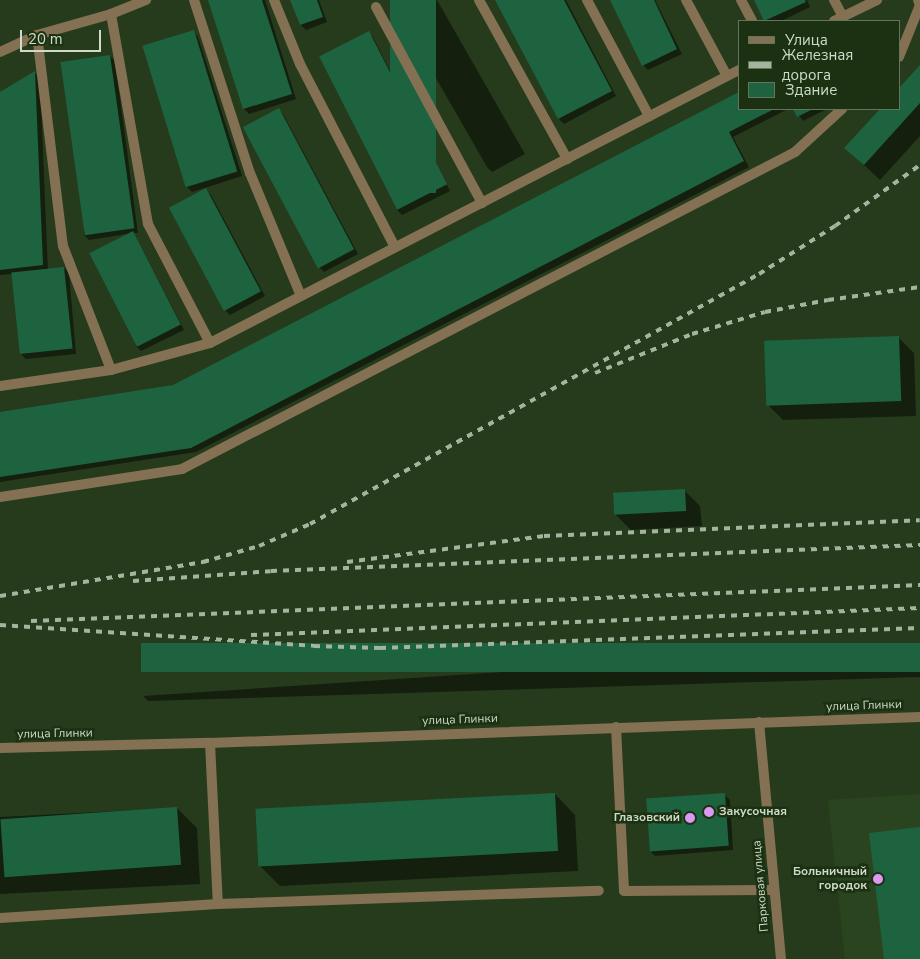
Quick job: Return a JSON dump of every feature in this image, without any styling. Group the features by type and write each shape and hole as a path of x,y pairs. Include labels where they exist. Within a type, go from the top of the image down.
{"street":[{"path":"0,52 37,35 111,14 146,0"},
{"path":"194,0 250,173 301,296"},
{"path":"274,0 300,64 395,247"},
{"path":"479,0 567,159"},
{"path":"587,0 649,116"},
{"path":"686,0 727,76"},
{"path":"741,0 751,20"},
{"path":"834,0 838,19 877,0"},
{"path":"900,55 920,5 918,0"},
{"path":"376,7 482,203"},
{"path":"111,14 148,224 210,343"},
{"path":"37,35 64,246 112,370"},
{"path":"0,386 112,370 210,343 738,70"},
{"path":"0,497 182,469 794,152 841,110"},
{"name":"улица Глинки","path":"0,748 210,743 920,717"},
{"name":"Парковая улица","path":"759,722 781,959"},
{"path":"616,727 624,890 774,890"},
{"path":"210,743 218,904"},
{"path":"0,918 218,904 599,891"}],"shaded area":[{"name":"Больничный городок","path":"920,794 920,959 845,959 828,800"}],"building":[{"path":"208,0 262,0 292,94 243,109"},
{"path":"290,0 317,0 323,17 300,25"},
{"path":"390,0 436,0 436,193 390,193"},
{"path":"495,0 564,0 612,91 558,119"},
{"path":"610,0 654,0 677,49 642,66"},
{"path":"754,0 805,0 806,2 766,20 764,20"},
{"path":"194,30 237,172 186,187 142,46"},
{"path":"369,31 447,184 397,210 319,56"},
{"path":"110,55 134,228 85,235 60,62"},
{"path":"920,65 920,103 864,165 844,148 879,110 900,110 900,87"},
{"path":"35,71 43,265 0,270 0,92"},
{"path":"738,93 738,110 772,110 729,132 744,161 191,448 0,477 0,412 173,385"},
{"path":"279,108 354,249 318,269 243,127"},
{"path":"794,110 811,110 797,117"},
{"path":"206,188 261,291 224,311 169,208"},
{"path":"133,231 181,325 137,347 89,253"},
{"path":"64,267 73,349 20,354 11,273"},
{"path":"899,336 901,401 766,406 764,341"},
{"path":"685,489 686,511 614,515 613,493"},
{"path":"141,643 920,643 920,672 141,672"},
{"path":"555,793 558,851 258,867 255,809"},
{"path":"725,793 729,846 650,851 646,799"},
{"path":"177,807 181,865 4,877 0,819"},
{"path":"920,827 920,959 884,959 869,833"}],"railway":[{"path":"0,596 203,562 259,546 310,524 759,274 835,226 920,165"},
{"path":"595,373 692,334 765,312 828,300 920,287"},
{"path":"347,562 544,536 920,520"},
{"path":"133,581 271,571 920,545"},
{"path":"31,621 920,585"},
{"path":"251,635 920,608"},
{"path":"0,625 314,646 380,648 920,628"}],"place":[{"name":"Закусочная","path":"709,812"},
{"name":"Глазовский","path":"690,818"},
{"name":"Больничный городок","path":"878,879"}]}
